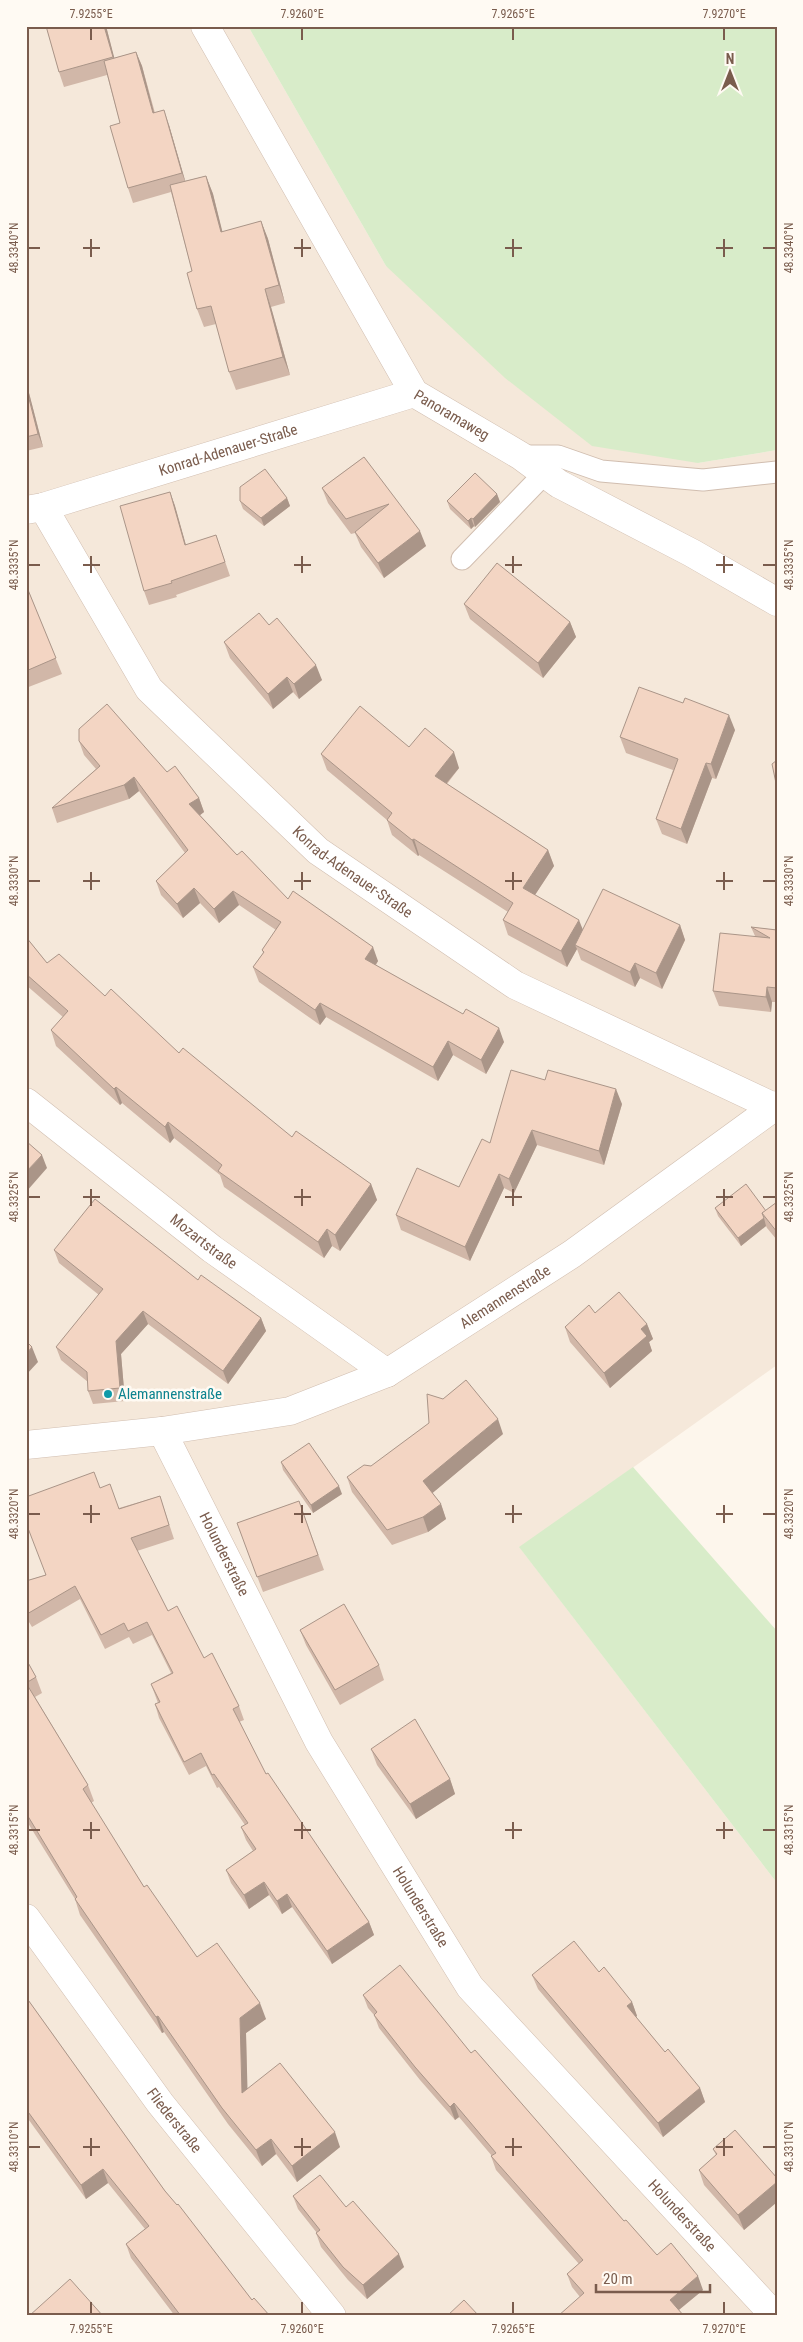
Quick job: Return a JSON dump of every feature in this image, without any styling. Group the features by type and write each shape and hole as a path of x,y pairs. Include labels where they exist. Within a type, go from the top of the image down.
{"street":[{"name":"Panoramaweg","path":"205,26 414,393 521,456 559,484 692,552 777,602"},
{"name":"Konrad-Adenauer-Straße","path":"414,393 35,509 149,689 318,851 515,985 776,1106"},
{"name":"Mozartstraße","path":"26,1102 212,1249 387,1373"},
{"name":"Alemannenstraße","path":"26,1445 162,1431 290,1411 387,1373 572,1254 776,1106"},
{"name":"Holunderstraße","path":"162,1431 318,1742 470,1987 775,2316"},
{"name":"Fliederstraße","path":"26,1918 160,2103 332,2316"}],"lane":[{"path":"521,456 558,456 601,471 703,480 777,472"},
{"path":"462,559 545,473"}],"shaded area":[{"path":"26,26 248,26 386,266 698,463 777,450 777,1365 520,1548 777,1883 777,2316 26,2316"}],"green space":[{"path":"248,26 777,26 777,450 698,463 592,446 505,378 386,266"},
{"path":"633,1467 777,1631 777,1883 519,1547"}],"building":[{"path":"46,26 104,26 113,57 59,72"},
{"path":"136,52 153,113 164,110 182,173 128,188 110,126 120,123 104,61"},
{"path":"206,176 221,232 261,221 279,285 265,289 283,357 229,372 211,306 197,309 187,273 192,271 170,185"},
{"path":"26,387 38,434 26,437"},
{"path":"364,457 420,531 378,563 355,532 389,504 346,519 322,488"},
{"path":"265,469 287,498 261,518 240,501 240,487"},
{"path":"475,473 497,494 473,519 471,518 468,521 447,501"},
{"path":"170,492 185,545 216,535 225,562 171,581 172,583 144,591 120,506"},
{"path":"497,563 570,622 538,663 464,604"},
{"path":"26,585 56,658 26,671"},
{"path":"259,613 269,625 277,618 316,665 294,684 287,677 268,694 224,642"},
{"path":"639,687 683,703 685,698 729,715 711,764 706,763 681,829 656,819 678,759 620,737"},
{"path":"107,704 167,772 175,766 199,798 189,804 237,855 242,851 288,899 293,891 373,947 365,959 463,1014 466,1009 499,1028 481,1060 448,1041 433,1067 320,1003 315,1010 253,967 281,922 233,891 214,909 194,888 177,904 156,881 188,850 134,777 124,785 52,808 100,766 79,741 79,729"},
{"path":"360,706 409,747 425,728 454,752 435,776 548,850 523,888 579,920 561,951 503,920 513,903 414,839 412,840 387,820 392,813 321,754"},
{"path":"777,760 777,788 772,764"},
{"path":"603,889 680,925 656,973 635,963 630,972 575,945"},
{"path":"751,927 777,930 777,988 767,987 766,997 713,991 720,933 770,938"},
{"path":"26,937 47,963 59,954 105,996 111,989 179,1053 183,1048 292,1137 296,1131 371,1184 335,1235 327,1229 318,1242 218,1171 222,1165 168,1122 165,1127 116,1087 114,1089 51,1030 68,1011 26,974"},
{"path":"511,1070 545,1080 548,1070 616,1089 599,1151 532,1130 509,1179 499,1174 465,1247 396,1215 417,1168 459,1187 482,1139 490,1143"},
{"path":"26,1141 42,1155 26,1172"},
{"path":"746,1184 766,1211 762,1213 764,1218 738,1238 715,1208"},
{"path":"95,1199 198,1280 201,1275 261,1318 223,1371 143,1311 116,1341 120,1388 88,1391 87,1372 56,1347 103,1289 54,1250"},
{"path":"777,1202 777,1232 762,1213"},
{"path":"619,1292 647,1324 641,1329 647,1336 604,1373 565,1327 589,1305 595,1313"},
{"path":"26,1341 32,1347 26,1354"},
{"path":"466,1380 498,1419 423,1481 441,1504 423,1517 387,1530 347,1477 364,1465 371,1466 429,1423 427,1394 443,1399"},
{"path":"309,1443 339,1486 311,1505 281,1462"},
{"path":"94,1472 100,1488 110,1484 119,1509 160,1496 169,1525 131,1538 168,1611 177,1606 204,1658 212,1653 239,1706 233,1709 266,1774 268,1773 369,1922 327,1951 287,1894 277,1901 264,1882 244,1895 226,1870 256,1849 241,1827 248,1823 214,1774 212,1775 201,1753 184,1762 155,1704 160,1702 151,1684 173,1673 147,1622 128,1631 124,1623 101,1635 75,1586 27,1614 26,1612 26,1581 46,1575 26,1523 26,1497"},
{"path":"299,1501 318,1555 257,1577 237,1523"},
{"path":"344,1604 379,1665 335,1690 300,1630"},
{"path":"26,1659 36,1677 26,1683"},
{"path":"26,1683 88,1785 83,1789 144,1887 147,1885 197,1957 217,1943 260,2003 240,2018 242,2093 280,2063 335,2132 292,2166 271,2139 256,2150 222,2108 158,2016 156,2017 75,1899 77,1897 26,1813"},
{"path":"415,1719 450,1779 410,1804 371,1749"},
{"path":"574,1941 599,1972 604,1967 632,2002 627,2006 665,2052 668,2049 700,2088 658,2123 532,1975"},
{"path":"400,1965 471,2053 475,2050 624,2221 626,2220 657,2255 671,2243 698,2276 670,2300 684,2316 558,2316 584,2293 567,2274 583,2260 491,2156 496,2153 454,2103 450,2107 415,2067 374,2015 377,2012 363,1995"},
{"path":"26,1997 165,2191 178,2204 252,2300 254,2298 270,2316 181,2316 126,2244 149,2226 103,2169 81,2185 26,2109"},
{"path":"735,2130 777,2178 777,2182 738,2215 699,2170 717,2154 713,2149"},
{"path":"320,2175 346,2207 353,2201 399,2254 363,2285 343,2267 316,2233 320,2230 293,2196"},
{"path":"70,2279 103,2316 29,2316"},
{"path":"464,2300 479,2316 447,2316"}],"place":[{"name":"Alemannenstraße","path":"108,1394"}]}
